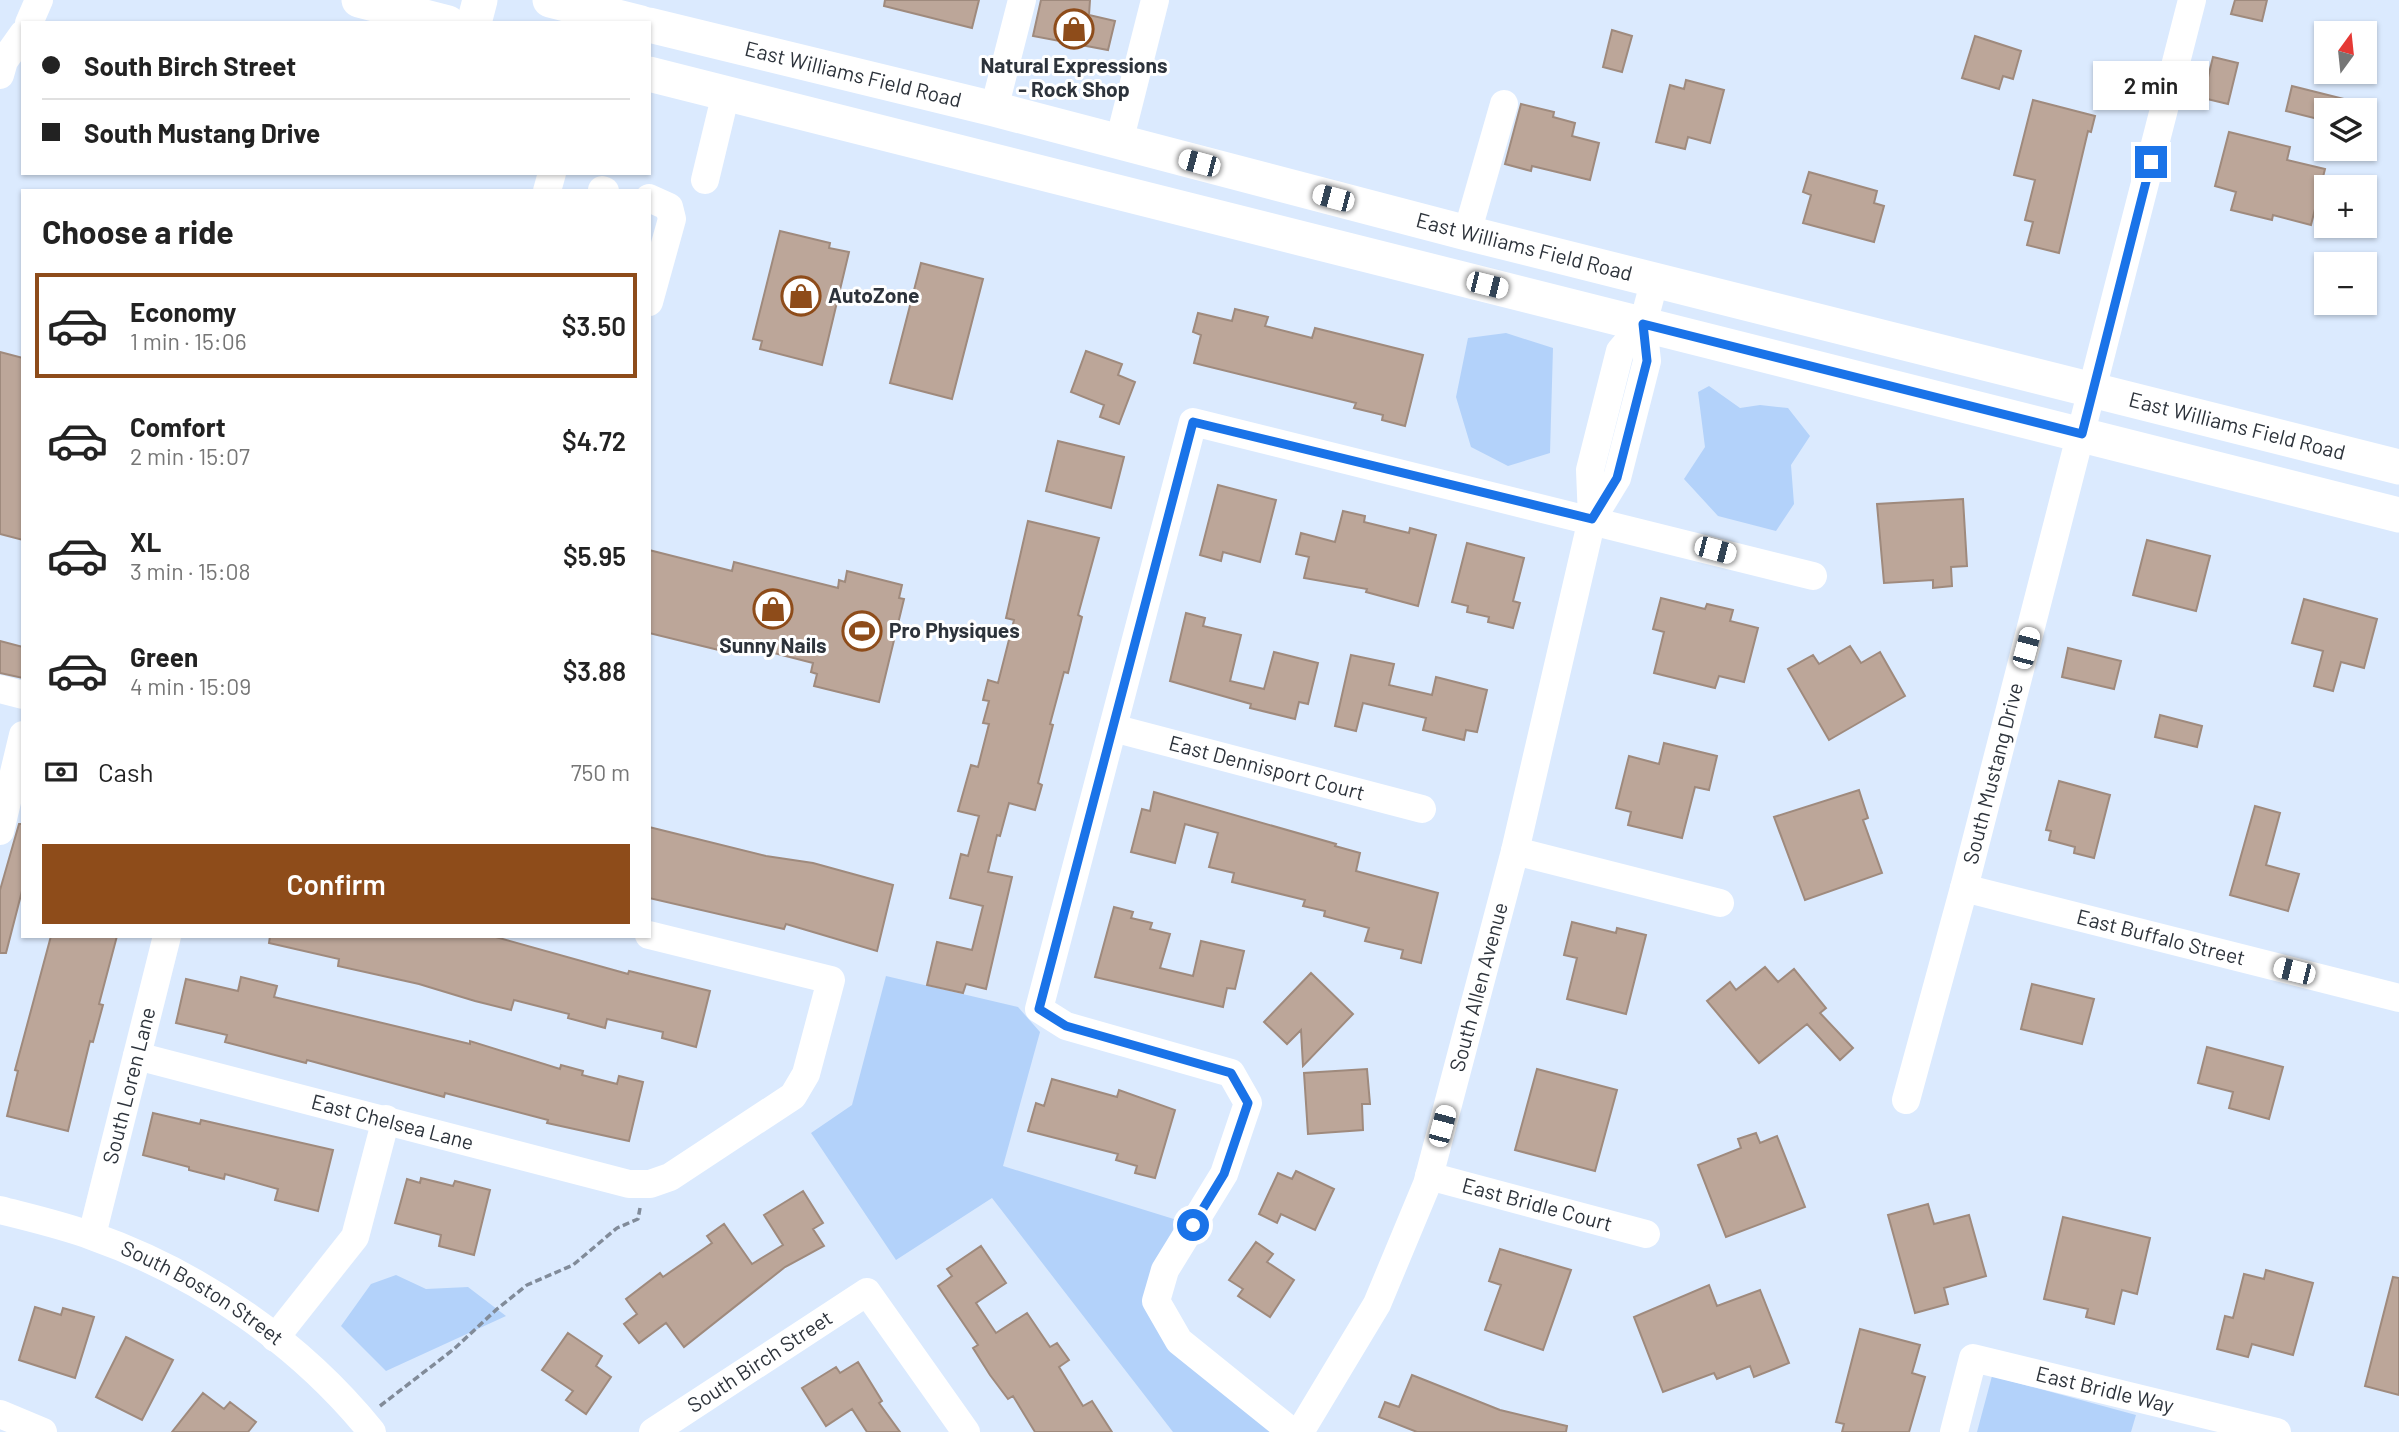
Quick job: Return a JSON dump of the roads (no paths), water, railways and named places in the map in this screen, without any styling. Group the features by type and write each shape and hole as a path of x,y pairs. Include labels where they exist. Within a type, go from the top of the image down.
{"main road":[{"path":"359,0 440,21"},
{"path":"475,21 480,0"},
{"path":"550,0 633,21"},
{"name":"East Williams Field Road","path":"651,25 994,109 1467,233 2399,467"},
{"path":"651,74 2399,515"},
{"path":"1045,174 1055,125"}],"street":[{"path":"30,21 38,0"},
{"path":"994,109 1022,0"},
{"path":"1119,142 1155,0"},
{"name":"South Mustang Drive","path":"1906,1100 1964,888 2192,0"},
{"path":"0,75 4,61 21,37"},
{"path":"705,180 726,93"},
{"path":"1467,233 1504,104"},
{"path":"651,199 669,207 672,219 651,295"},
{"name":"South Allen Avenue","path":"1300,1432 1377,1304 1429,1176 1515,850 1592,519 1590,470 1620,351 1643,324 1655,279"},
{"path":"1292,1432 1179,1341 1156,1301 1165,1270 1224,1174 1248,1103 1231,1073 1066,1026 1039,1009 1193,422 1813,576"},
{"path":"0,690 21,695"},
{"name":"East Dennisport Court","path":"1113,728 1422,808"},
{"path":"0,831 21,743"},
{"path":"1515,850 1720,903"},
{"name":"East Buffalo Street","path":"1964,888 2399,998"},
{"name":"East Chelsea Lane","path":"137,1056 629,1184 647,1184 670,1177 793,1096 806,1074 831,980 651,935"},
{"name":"South Loren Lane","path":"92,1235 166,938"},
{"path":"275,1338 355,1237 386,1119"},
{"name":"East Bridle Court","path":"1429,1176 1646,1234"},
{"name":"South Boston Street","path":"0,1210 92,1235 152,1261 200,1286 275,1338 341,1395 366,1425"},
{"name":"South Birch Street","path":"653,1432 867,1292 966,1432"},
{"name":"East Bridle Way","path":"1954,1432 1973,1358 2277,1432"},
{"path":"0,1414 43,1432"}],"place":[{"name":"Natural Expressions - Rock Shop","path":"1074,29"},
{"name":"AutoZone","path":"801,296"},
{"name":"Sunny Nails","path":"773,609"},
{"name":"Pro Physiques","path":"862,631"}]}
